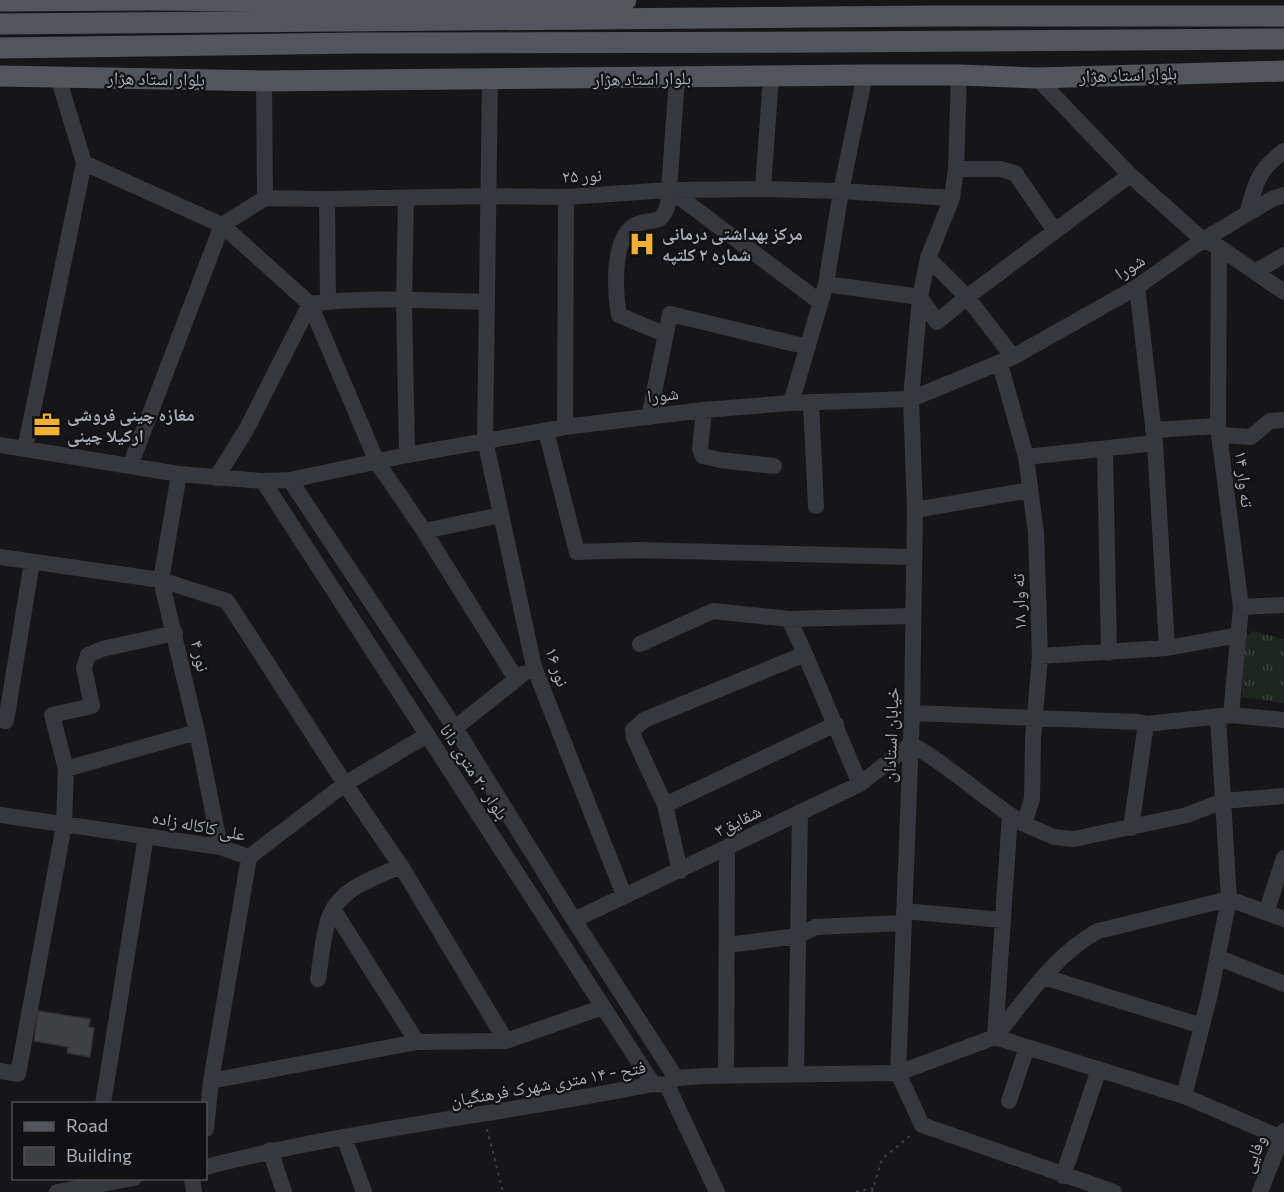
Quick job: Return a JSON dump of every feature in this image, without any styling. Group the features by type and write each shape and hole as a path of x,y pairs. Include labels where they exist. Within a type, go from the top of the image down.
{"main road":[{"path":"7,1 626,0"},
{"path":"244,22 324,2"},
{"path":"0,24 932,16 1284,16"},
{"path":"1236,39 1284,58"},
{"name":"بلوار استاد هژار","path":"0,48 357,43 1284,39"},
{"name":"بلوار استاد هژار","path":"0,76 264,81 490,81 865,75 1037,78 1284,71"}],"street":[{"path":"790,403 826,284 841,191 865,75"},
{"name":"خیابان استادان","path":"898,1073 912,713 915,510 911,399 920,297 928,258 952,198 956,170 959,75"},
{"path":"763,189 771,76"},
{"path":"26,449 84,163 58,77"},
{"path":"664,334 619,315 615,292 617,263 622,240 636,224 656,221 665,215 670,190 677,78"},
{"path":"1037,78 1130,175 1203,240 1219,247 1284,292"},
{"path":"130,466 222,225 265,198 264,81"},
{"name":"نور ۱۶","path":"490,81 485,440 534,667 624,895"},
{"path":"1247,213 1258,177 1267,165 1284,151"},
{"path":"84,163 222,225 310,304 377,462 424,531 516,679"},
{"path":"956,170 1000,169 1015,172 1055,231"},
{"path":"826,284 920,297 937,322 1130,175"},
{"name":"نور ۲۵","path":"265,198 566,196 670,190 763,189 952,198"},
{"path":"670,190 820,302"},
{"name":"شورا","path":"0,445 178,474 263,481 290,480 407,455 565,426 790,403 911,399 1006,361 1137,286 1203,240 1247,213 1284,195"},
{"path":"565,426 566,196"},
{"path":"406,198 404,301 407,455"},
{"path":"327,199 328,302"},
{"name":"ته وار ۱۴","path":"1184,1096 1210,994 1229,899 1223,801 1225,716 1239,635 1240,607 1219,430 1219,247"},
{"path":"1255,272 1284,255"},
{"path":"928,258 967,297 1006,361"},
{"path":"1137,286 1154,436 1167,648"},
{"path":"310,304 404,301 487,302"},
{"path":"216,478 246,430 310,304"},
{"path":"649,417 664,334 670,314 808,347"},
{"name":"ته وار ۱۸","path":"1006,361 1026,457 1036,533 1040,656 1032,799 1024,824"},
{"path":"811,402 816,506"},
{"path":"704,410 700,443 703,456 774,466"},
{"path":"1026,457 1105,450 1154,436 1219,430 1251,437 1270,421 1284,420"},
{"path":"546,431 577,552 638,550 914,557"},
{"path":"1105,450 1109,652"},
{"name":"نور ۴","path":"178,474 161,580 198,732 220,847"},
{"name":"بلوار ۲۰ متری دانا","path":"290,480 455,728 574,920 665,1083"},
{"name":"بلوار ۲۰ متری دانا","path":"263,481 603,1007 665,1083"},
{"path":"915,510 1030,490"},
{"path":"424,531 501,515"},
{"path":"0,557 161,580 227,601 400,866 506,1041"},
{"path":"0,720 6,721 32,562"},
{"path":"1240,607 1284,605"},
{"path":"640,644 713,611 789,619 913,616"},
{"path":"789,619 861,784"},
{"path":"0,1071 18,1074 64,825 66,770 52,715 92,706 84,668 88,655 175,633"},
{"path":"1040,656 1167,648 1239,635"},
{"path":"680,871 665,805 634,738 633,730 644,720 805,654"},
{"path":"455,728 534,667"},
{"path":"912,713 1146,724 1225,716 1284,720"},
{"path":"665,805 836,724"},
{"path":"1131,828 1146,724"},
{"path":"66,770 198,732"},
{"name":"علی کاکاله زاده","path":"0,815 220,847 249,857 345,784 427,735"},
{"path":"911,744 937,759 1024,824 1043,834 1064,839 1131,828 1187,815 1223,801 1284,796"},
{"name":"شقایق۳","path":"574,920 861,784 911,744"},
{"path":"796,1074 800,812"},
{"path":"995,1037 1010,815"},
{"path":"103,1102 146,836"},
{"path":"726,1076 727,848"},
{"path":"207,1119 211,1081 249,857"},
{"path":"1266,913 1284,858"},
{"path":"318,979 329,916 333,909 352,889 400,866"},
{"path":"995,1037 1054,964 1071,948 1098,931 1229,899 1284,919"},
{"path":"333,909 417,1042"},
{"path":"728,945 798,936 815,927 904,917 1003,920"},
{"path":"1217,957 1284,984"},
{"path":"1044,977 1202,1026"},
{"path":"211,1081 417,1042 506,1041 603,1007"},
{"path":"995,1037 1184,1096 1283,1136"},
{"name":"فتح - ۱۴ متری شهرک فرهنگیان","path":"207,1167 270,1150 565,1102 665,1083 726,1076 898,1073 995,1037"},
{"path":"1009,1101 1027,1047"},
{"path":"1063,1176 1099,1069"},
{"path":"898,1073 922,1125 1114,1192"},
{"path":"665,1083 717,1192"},
{"name":"وفایی","path":"1260,1192 1283,1136"},
{"path":"344,1137 364,1192"},
{"path":"270,1150 284,1192"},
{"path":"57,1192 127,1180"}],"path":[{"path":"484,1115 503,1192"},
{"path":"872,1192 882,1159 922,1125"},
{"path":"856,1192 873,1188"}],"green space":[{"path":"1253,631 1284,639 1284,703 1242,697 1245,637"}],"building":[{"path":"38,1011 90,1019 89,1027 94,1028 90,1057 67,1053 68,1047 34,1041"}],"place":[{"name":"مرکز بهداشتی درمانی شماره ۲ کلتپه","path":"642,244"},
{"name":"مغازه چینی فروشی ارکیلا چینی","path":"47,425"}]}
